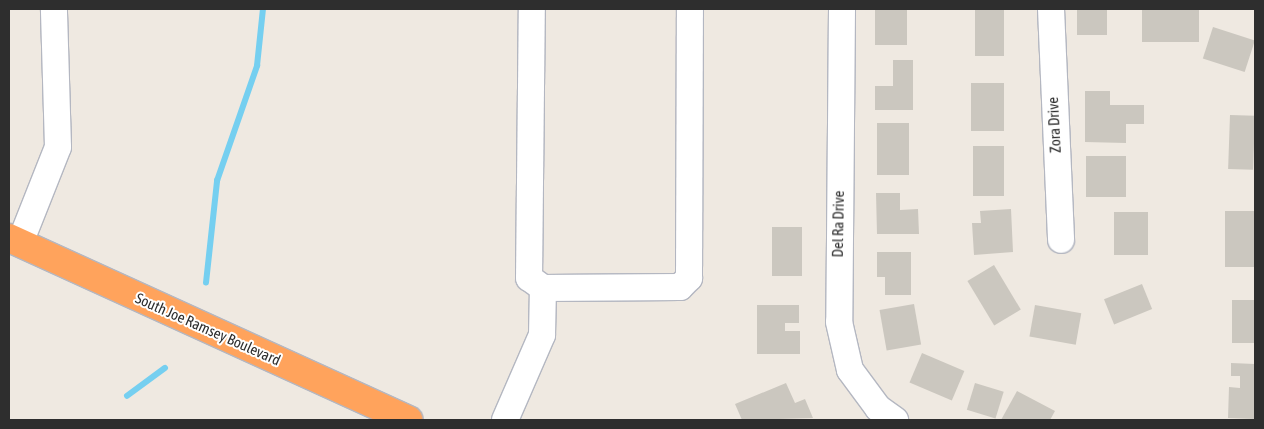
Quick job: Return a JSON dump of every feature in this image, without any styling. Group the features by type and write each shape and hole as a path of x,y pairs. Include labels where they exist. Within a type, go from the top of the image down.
{"highway":[{"name":"South Joe Ramsey Boulevard","path":"14,241 408,420"}],"street":[{"path":"14,241 58,147 54,9"},
{"path":"532,9 529,278 543,288 680,287 689,278 690,9"},
{"name":"Del Ra Drive","path":"842,9 839,322 850,370 878,408 896,420"},
{"name":"Zora Drive","path":"1051,9 1061,240"},
{"path":"505,420 540,346 543,288"}],"building":[{"path":"875,9 907,9 907,45 875,45"},
{"path":"975,9 1004,9 1004,56 975,56"},
{"path":"1077,9 1107,9 1107,35 1077,35"},
{"path":"1142,9 1199,9 1199,42 1142,42"},
{"path":"1213,27 1255,41 1245,72 1203,58"},
{"path":"893,60 913,60 913,110 875,110 875,86 893,86"},
{"path":"971,83 1004,83 1004,131 971,131"},
{"path":"1085,91 1110,91 1110,105 1144,105 1144,124 1126,124 1126,143 1085,142"},
{"path":"1230,115 1255,116 1253,170 1228,169"},
{"path":"877,123 909,123 909,175 877,175"},
{"path":"973,146 1004,146 1004,196 973,196"},
{"path":"1086,156 1126,156 1126,197 1086,197"},
{"path":"876,193 900,193 900,210 918,209 919,234 877,234"},
{"path":"1011,209 1013,252 974,255 972,223 981,223 980,211"},
{"path":"1225,211 1255,211 1255,267 1225,267"},
{"path":"1114,212 1148,212 1148,255 1114,255"},
{"path":"772,227 802,227 802,276 772,276"},
{"path":"877,252 911,252 911,295 885,295 885,277 877,277"},
{"path":"994,265 1021,310 994,326 967,281"},
{"path":"1142,284 1152,309 1114,324 1104,299"},
{"path":"1232,300 1255,300 1255,343 1232,343"},
{"path":"914,304 921,344 887,350 880,310"},
{"path":"757,305 799,305 799,323 785,323 785,331 800,331 800,354 757,354"},
{"path":"1035,305 1081,313 1076,345 1029,337"},
{"path":"922,353 964,371 952,400 909,382"},
{"path":"1231,363 1255,364 1255,419 1228,418 1229,387 1240,388 1240,376 1231,376"},
{"path":"786,383 795,403 805,399 813,418 742,420 735,404"},
{"path":"975,383 1004,392 996,419 967,410"},
{"path":"1017,391 1055,411 1050,420 1001,420"}],"waterway":[{"path":"206,283 217,181 257,66 263,9"},
{"path":"127,396 165,368"}]}
